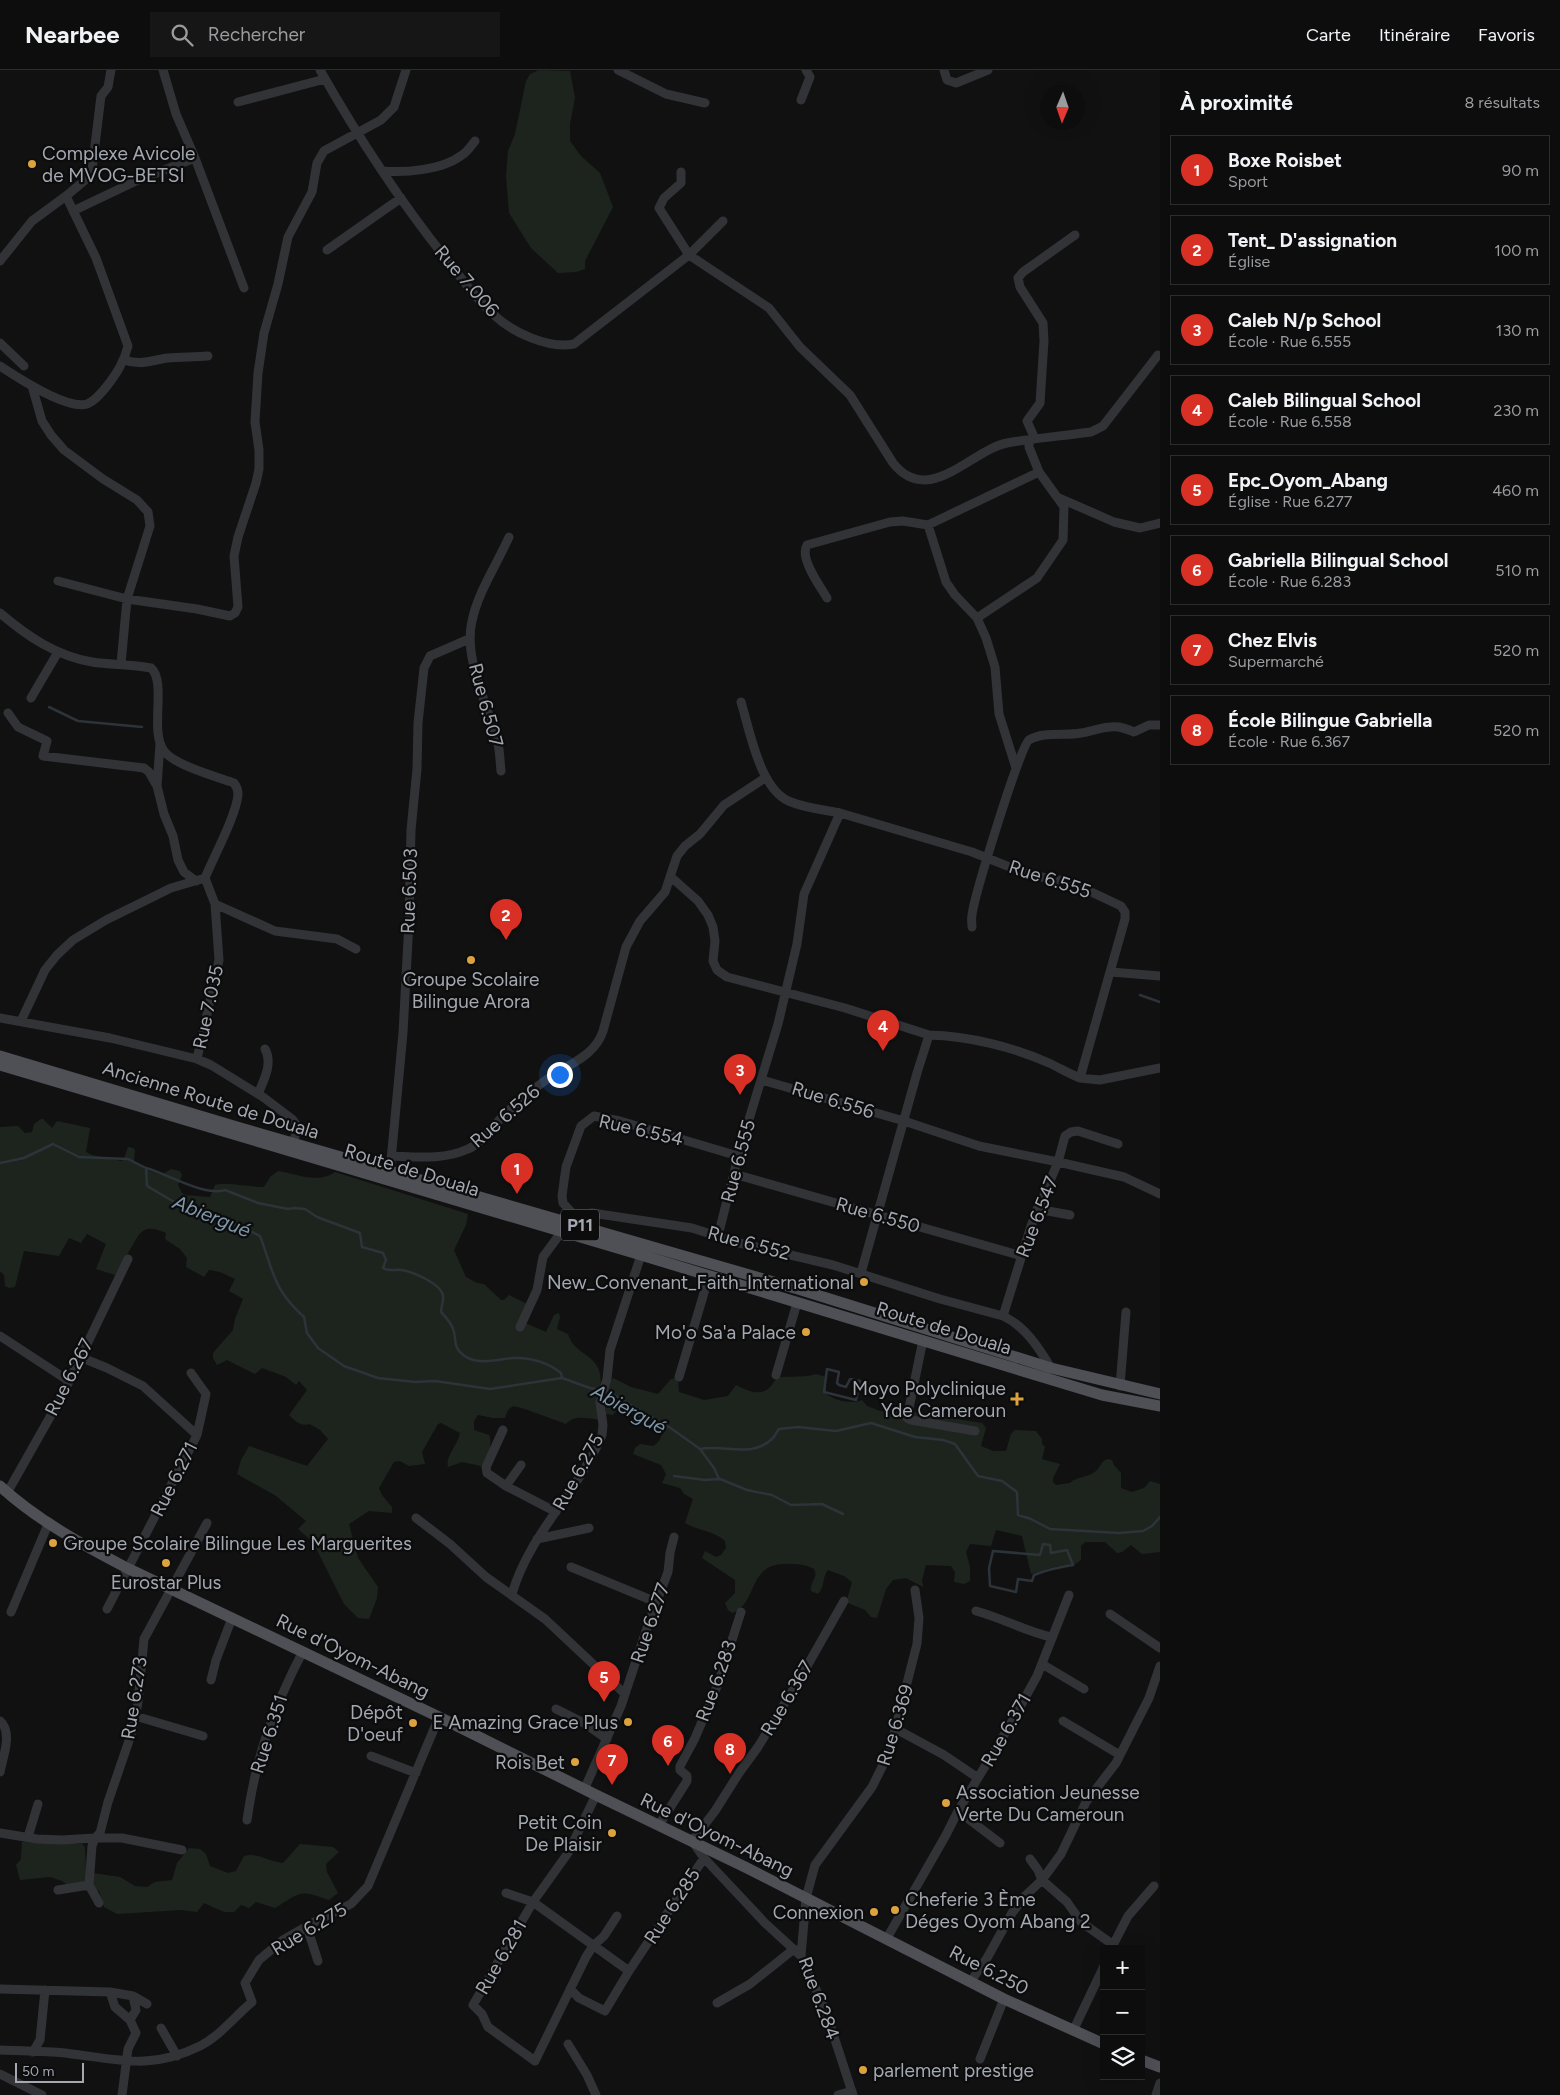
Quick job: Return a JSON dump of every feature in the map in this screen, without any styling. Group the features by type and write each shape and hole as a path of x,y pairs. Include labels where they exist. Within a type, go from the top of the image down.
{"main road":[{"name":"Ancienne Route de Douala","path":"0,1056 390,1171 572,1219 1052,1368 1120,1386 1160,1394"},
{"name":"Route de Douala","path":"0,1065 641,1255 1102,1395 1160,1406"},
{"name":"Rue d'Oyom-Abang","path":"4,1490 85,1546 127,1568 439,1717 806,1898"},
{"name":"Rue 6.250","path":"806,1898 1004,1999 1100,2042"},
{"path":"1145,2061 1160,2067"}],"street":[{"path":"0,261 32,222 84,181 92,170 100,96 108,87 111,70"},
{"path":"164,70 176,114 195,158 244,288"},
{"name":"Rue 7.006","path":"320,70 356,133 382,171 475,296 494,316 510,327 550,344 565,346 574,344 689,255 723,221"},
{"path":"58,582 127,600 230,616 235,613 238,607 234,556 238,537 256,483 259,458 255,406 258,373 264,334 278,284 288,237 312,192 317,163 324,151 381,120 394,107 406,70"},
{"path":"618,70 666,94 705,103"},
{"path":"801,100 810,76 806,70"},
{"path":"944,70 947,80 956,83 988,70"},
{"path":"238,102 324,79"},
{"path":"382,171 414,171 452,161 462,155 475,141"},
{"path":"73,211 136,181 195,158"},
{"path":"681,172 681,183 664,198 659,208 689,255 769,308 800,347 850,395 901,473 913,479 932,479 954,472 1005,444 1091,432 1103,426 1158,355"},
{"path":"0,366 32,386 71,404 86,404 99,396 117,374 125,360 128,346 96,258 66,196"},
{"path":"328,250 401,198"},
{"path":"976,618 1037,578 1063,540 1064,507 1039,472 1029,446 1032,439 1027,421 1040,402 1044,341 1042,322 1020,287 1018,278 1023,272 1075,235"},
{"path":"0,343 24,366"},
{"path":"125,360 133,363 142,363 167,358 208,356"},
{"path":"32,386 42,421 51,436 64,450 103,479 138,500 148,512 150,526 127,600 120,664"},
{"path":"827,598 814,578 805,554 804,550 807,544 884,523 903,521 928,525 1039,472"},
{"path":"1057,497 1122,524 1140,528 1160,523"},
{"path":"928,525 946,582 954,596 976,618 986,638 995,666 999,714 1016,768"},
{"path":"469,639 472,621 480,597 509,537"},
{"path":"0,613 24,633 58,652 92,662 120,664 154,670 157,676 160,744 157,786"},
{"name":"Rue 6.507","path":"469,639 481,690 498,744 502,771"},
{"name":"Rue 6.503","path":"390,1171 403,1034 411,830 417,769 422,677 426,661 430,656 469,639"},
{"path":"31,698 58,652"},
{"path":"741,702 765,778 775,793 790,802 840,813"},
{"path":"8,713 18,727 47,741 44,756 144,768 149,772 157,786 164,814 173,836 178,860 184,872 185,884"},
{"path":"972,927 972,915 987,857 1016,768 1024,747 1029,740 1046,736 1081,734 1099,728 1118,727 1134,732 1149,725 1160,724"},
{"path":"22,1021 45,970 73,940 106,920 171,888 205,878 234,810 238,788 234,783 193,768 170,757 160,744"},
{"name":"Rue 6.526","path":"392,1156 446,1156 470,1149 522,1099 548,1078 582,1058 594,1048 600,1041 626,947 640,921 664,892 677,856 685,846 700,834 724,805 765,778"},
{"name":"Rue 6.555","path":"718,1236 738,1156 762,1080 786,992 797,944 804,894 840,813 987,857 1030,875 1070,882 1121,906 1125,912 1125,919 1080,1078"},
{"path":"184,872 196,881"},
{"path":"671,877 698,901 708,915 713,927 715,941 713,962 717,970 727,977 845,1008 929,1035 957,1037 1008,1049 1048,1062 1080,1078 1090,1080 1105,1079 1160,1068"},
{"name":"Rue 7.035","path":"197,1059 218,969 215,904 205,878"},
{"path":"215,904 275,930 337,939 356,949"},
{"path":"1110,972 1160,976"},
{"path":"0,1018 110,1038 197,1059 258,1094 296,1124 293,1143"},
{"path":"861,1273 929,1035"},
{"path":"258,1094 267,1074 268,1064 264,1048"},
{"name":"Rue 6.556","path":"762,1080 904,1121 979,1146 1058,1162"},
{"name":"Rue 6.554","path":"572,1219 563,1203 562,1196 566,1167 581,1126 594,1116 620,1121 738,1156"},
{"path":"1058,1162 1065,1136 1071,1132 1078,1131 1118,1144"},
{"name":"Rue 6.547","path":"1003,1316 1037,1210 1058,1162 1124,1177 1160,1194"},
{"name":"Rue 6.550","path":"734,1174 1022,1256"},
{"path":"1037,1210 1070,1215"},
{"name":"Rue 6.552","path":"572,1219 592,1213 672,1224 861,1273 940,1299 1003,1316 1011,1320 1030,1338 1052,1368"},
{"path":"520,1326 537,1290 543,1257 572,1219"},
{"name":"Rue 6.275","path":"512,1594 519,1573 537,1539 589,1460 602,1435 602,1396 607,1379 610,1350 641,1255"},
{"name":"Rue 6.267","path":"4,1490 68,1381 128,1259"},
{"path":"679,1377 709,1276"},
{"path":"776,1375 796,1303"},
{"path":"1120,1386 1126,1312"},
{"path":"0,1336 68,1381"},
{"path":"923,1340 907,1418 975,1431"},
{"name":"Rue 6.271","path":"80,1357 142,1386 197,1435 107,1609"},
{"path":"191,1373 206,1394 197,1435"},
{"path":"503,1430 486,1470 489,1476 556,1512"},
{"path":"506,1486 521,1465"},
{"path":"416,1518 450,1544 480,1573 545,1619 625,1694"},
{"path":"10,1612 49,1522"},
{"name":"Rue 6.273","path":"89,1885 92,1846 100,1832 135,1716 144,1639 207,1523"},
{"path":"537,1539 589,1528"},
{"name":"Rue 6.277","path":"584,1790 625,1694 668,1572 674,1537"},
{"path":"571,1567 656,1602"},
{"name":"Rue 6.369","path":"806,1898 815,1865 872,1787 889,1753 918,1644 920,1618 915,1590"},
{"name":"Rue 6.371","path":"887,1938 958,1811 1010,1724 1042,1664 1069,1595"},
{"name":"Rue 6.367","path":"692,1841 716,1811 765,1735 844,1601"},
{"path":"976,1611 990,1614 1034,1633 1051,1637"},
{"name":"Rue 6.283","path":"660,1825 687,1781 686,1776 680,1770 680,1766 715,1693 740,1612"},
{"path":"1110,1614 1160,1648"},
{"path":"211,1680 216,1660 232,1618"},
{"name":"Rue 6.351","path":"247,1820 253,1780 271,1718 302,1651"},
{"path":"1042,1664 1084,1688"},
{"path":"971,1981 987,1958 1012,1912 1042,1880 1069,1839 1086,1802 1120,1755 1145,1706 1160,1666"},
{"path":"556,1709 584,1723 607,1739"},
{"path":"135,1716 203,1736"},
{"name":"Rue 6.275","path":"0,2050 148,2062 177,2056 201,2046 228,2025 252,2002 245,1983 259,1960 283,1940 351,1904 368,1886 439,1717"},
{"path":"0,1721 6,1728 7,1734 0,1772"},
{"path":"1062,1721 1120,1755"},
{"path":"896,1729 944,1755 978,1778"},
{"path":"371,1756 416,1773"},
{"name":"Rue 6.281","path":"596,1795 568,1853 533,1902 473,2005 482,2014 488,2027 535,2061 593,1946 604,1936 617,1916"},
{"path":"28,1837 38,1804"},
{"path":"958,1811 1000,1843"},
{"path":"0,1833 62,1840 122,1838 182,1850"},
{"name":"Rue 6.285","path":"570,1989 579,1998 604,2011 628,1970 704,1858 692,1841"},
{"path":"704,1858 765,1923 801,1956"},
{"path":"1030,1859 1042,1880 1067,1902 1081,1922 1111,1945"},
{"path":"58,1890 89,1885 99,1902"},
{"path":"1113,1945 1128,1916 1154,1886"},
{"path":"506,1893 533,1902 628,1970"},
{"name":"Rue 6.284","path":"806,1898 801,1956 825,2009 853,2093"},
{"path":"308,1927 318,1961"},
{"path":"717,2003 750,1984 794,1949"},
{"path":"1073,2031 1100,1974"},
{"path":"0,1989 110,1992 133,1996 147,2004"},
{"path":"33,2052 40,2040 45,1990"},
{"path":"110,1992 115,2007 130,2020 136,2033 128,2048 122,2095"},
{"path":"130,2020 136,2010 133,1996"},
{"path":"980,2059 1004,1999"},
{"path":"162,2028 177,2056"},
{"path":"568,2044 587,2075 596,2095"},
{"path":"0,2074 42,2095"},
{"path":"1156,2095 1160,2083"},
{"path":"838,2095 853,2093"}],"shaded area":[{"path":"539,70 570,71 575,98 570,124 570,141 581,156 600,173 613,207 585,261 585,269 576,272 558,273 531,248 509,213 506,176 508,151 515,134 526,81 530,74"},
{"path":"41,1119 52,1128 57,1121 90,1128 86,1152 92,1155 121,1161 124,1159 128,1147 135,1150 134,1161 147,1170 161,1175 171,1169 180,1171 182,1175 178,1185 182,1193 186,1195 210,1197 215,1185 219,1184 264,1187 270,1177 278,1171 315,1178 329,1176 335,1172 468,1214 466,1225 454,1250 466,1277 477,1283 484,1284 501,1300 504,1300 509,1295 527,1304 523,1322 546,1332 554,1315 559,1313 557,1329 568,1334 574,1345 595,1363 600,1372 601,1420 578,1418 566,1424 513,1406 508,1410 505,1418 478,1415 474,1421 474,1430 489,1435 490,1438 490,1447 486,1460 481,1466 462,1462 448,1467 448,1459 460,1433 441,1423 438,1424 422,1452 425,1464 409,1466 400,1461 394,1462 379,1488 392,1507 392,1513 369,1511 349,1524 358,1558 378,1587 377,1598 369,1619 358,1618 344,1604 313,1542 298,1529 306,1521 276,1496 237,1474 241,1460 249,1446 307,1466 328,1439 320,1430 310,1424 298,1423 289,1415 307,1390 299,1381 296,1385 286,1377 262,1368 255,1374 227,1360 217,1365 213,1358 213,1353 233,1330 243,1299 229,1291 235,1279 220,1272 209,1270 204,1277 186,1267 187,1258 180,1249 165,1239 166,1233 148,1229 138,1236 115,1275 96,1269 106,1244 87,1234 81,1243 69,1238 59,1256 24,1251 15,1287 9,1288 5,1286 4,1275 0,1271 0,1127 18,1126 25,1133 32,1132 34,1124"},
{"path":"816,1374 826,1377 826,1394 839,1400 854,1402 862,1400 867,1406 880,1411 913,1412 982,1423 986,1428 981,1446 993,1451 1006,1451 1011,1434 1015,1430 1036,1431 1045,1447 1042,1459 1060,1464 1053,1478 1053,1482 1056,1485 1070,1483 1090,1475 1107,1459 1112,1460 1121,1473 1121,1488 1132,1492 1144,1488 1150,1481 1160,1484 1160,1552 1142,1554 1131,1545 1122,1552 1117,1553 1105,1542 1085,1542 1081,1546 1081,1560 1074,1565 1058,1566 1031,1574 1022,1536 996,1530 991,1546 970,1544 966,1552 970,1567 970,1581 964,1584 954,1582 955,1572 951,1566 926,1565 922,1580 923,1587 906,1578 893,1580 886,1589 877,1618 871,1617 865,1610 848,1603 852,1582 844,1576 828,1570 818,1594 811,1591 815,1575 814,1569 794,1564 777,1565 767,1569 760,1575 746,1601 732,1613 728,1610 725,1603 735,1593 735,1580 702,1558 705,1551 716,1557 721,1555 726,1548 725,1541 716,1535 685,1523 693,1499 684,1494 680,1488 662,1483 666,1474 661,1465 633,1454 635,1448 640,1444 653,1446 657,1443 661,1436 661,1428 654,1422 617,1410 613,1415 606,1414 608,1386 613,1378 631,1387 658,1394 671,1379 678,1378 679,1392 704,1400 728,1396 736,1385 750,1391 759,1392 768,1389 780,1377"},
{"path":"22,1842 82,1844 85,1847 86,1872 120,1877 135,1886 147,1887 155,1882 172,1880 177,1863 189,1848 200,1849 206,1854 210,1866 228,1873 236,1871 244,1856 254,1855 283,1863 300,1844 333,1847 339,1852 326,1864 327,1872 338,1893 329,1900 312,1894 300,1894 275,1908 256,1902 249,1908 241,1905 234,1912 224,1912 204,1903 197,1912 181,1910 117,1914 104,1907 99,1891 73,1889 62,1881 50,1877 20,1880 16,1865 21,1859"}],"waterway":[{"path":"49,707 78,721 142,727"},
{"path":"1140,995 1160,1002"},
{"name":"Abiergué","path":"0,1163 24,1158 53,1144 79,1157 128,1159 146,1168 147,1186 176,1203 222,1222 240,1226 260,1236 280,1289 304,1317 307,1333 318,1348 344,1366 378,1378 415,1382 435,1381 490,1389 562,1378 601,1390"},
{"path":"146,1168 197,1188 217,1191 225,1190 258,1203 288,1209 305,1209 317,1217 360,1233 362,1247 383,1253 386,1260 383,1268 413,1273 438,1287 443,1296 441,1312 452,1326 457,1348 461,1353 473,1360 479,1361 514,1358 533,1360 556,1369 561,1373 562,1378"},
{"path":"827,1369 839,1372 837,1383 839,1385 846,1387 850,1379 860,1381 856,1400 824,1392 827,1369"},
{"name":"Abiergué","path":"607,1391 672,1429 700,1449 738,1450 756,1448 773,1438 779,1429 798,1427 836,1431 871,1423 915,1437 943,1440 955,1444 978,1476 1002,1481 1017,1492 1018,1515 1031,1519 1050,1529 1119,1533 1143,1531 1152,1526 1160,1517"},
{"path":"700,1449 714,1468 719,1479"},
{"path":"674,1476 705,1480 720,1479 747,1490 772,1495 791,1505 822,1504 843,1514"},
{"path":"1043,1544 1050,1545 1051,1553 1067,1550 1073,1565 1034,1575 1032,1581 1018,1579 1016,1592 990,1586 989,1568 993,1551 1040,1555 1043,1544"}],"place":[{"name":"Complexe Avicole de MVOG-BETSI","path":"32,164"},
{"name":"Tent_ D'assignation","path":"506,940"},
{"name":"Groupe Scolaire Bilingue Arora","path":"471,960"},
{"name":"Caleb Bilingual School","path":"883,1051"},
{"name":"Caleb N/p School","path":"740,1095"},
{"name":"Boxe Roisbet","path":"517,1194"},
{"name":"New_Convenant_Faith_International","path":"864,1282"},
{"name":"Mo'o Sa'a Palace","path":"806,1332"},
{"name":"Moyo Polyclinique Yde Cameroun","path":"1017,1399"},
{"name":"Groupe Scolaire Bilingue Les Marguerites","path":"53,1543"},
{"name":"Eurostar Plus","path":"166,1563"},
{"name":"Epc_Oyom_Abang","path":"604,1702"},
{"name":"E Amazing Grace Plus","path":"628,1722"},
{"name":"Dépôt D'oeuf","path":"413,1723"},
{"name":"Rois Bet","path":"575,1762"},
{"name":"Gabriella Bilingual School","path":"668,1766"},
{"name":"École Bilingue Gabriella","path":"730,1774"},
{"name":"Chez Elvis","path":"612,1785"},
{"name":"Association Jeunesse Verte Du Cameroun","path":"946,1803"},
{"name":"Petit Coin De Plaisir","path":"612,1833"},
{"name":"Cheferie 3 Ème Déges Oyom Abang 2","path":"895,1910"},
{"name":"Connexion","path":"874,1912"},
{"name":"parlement prestige","path":"863,2070"}]}
